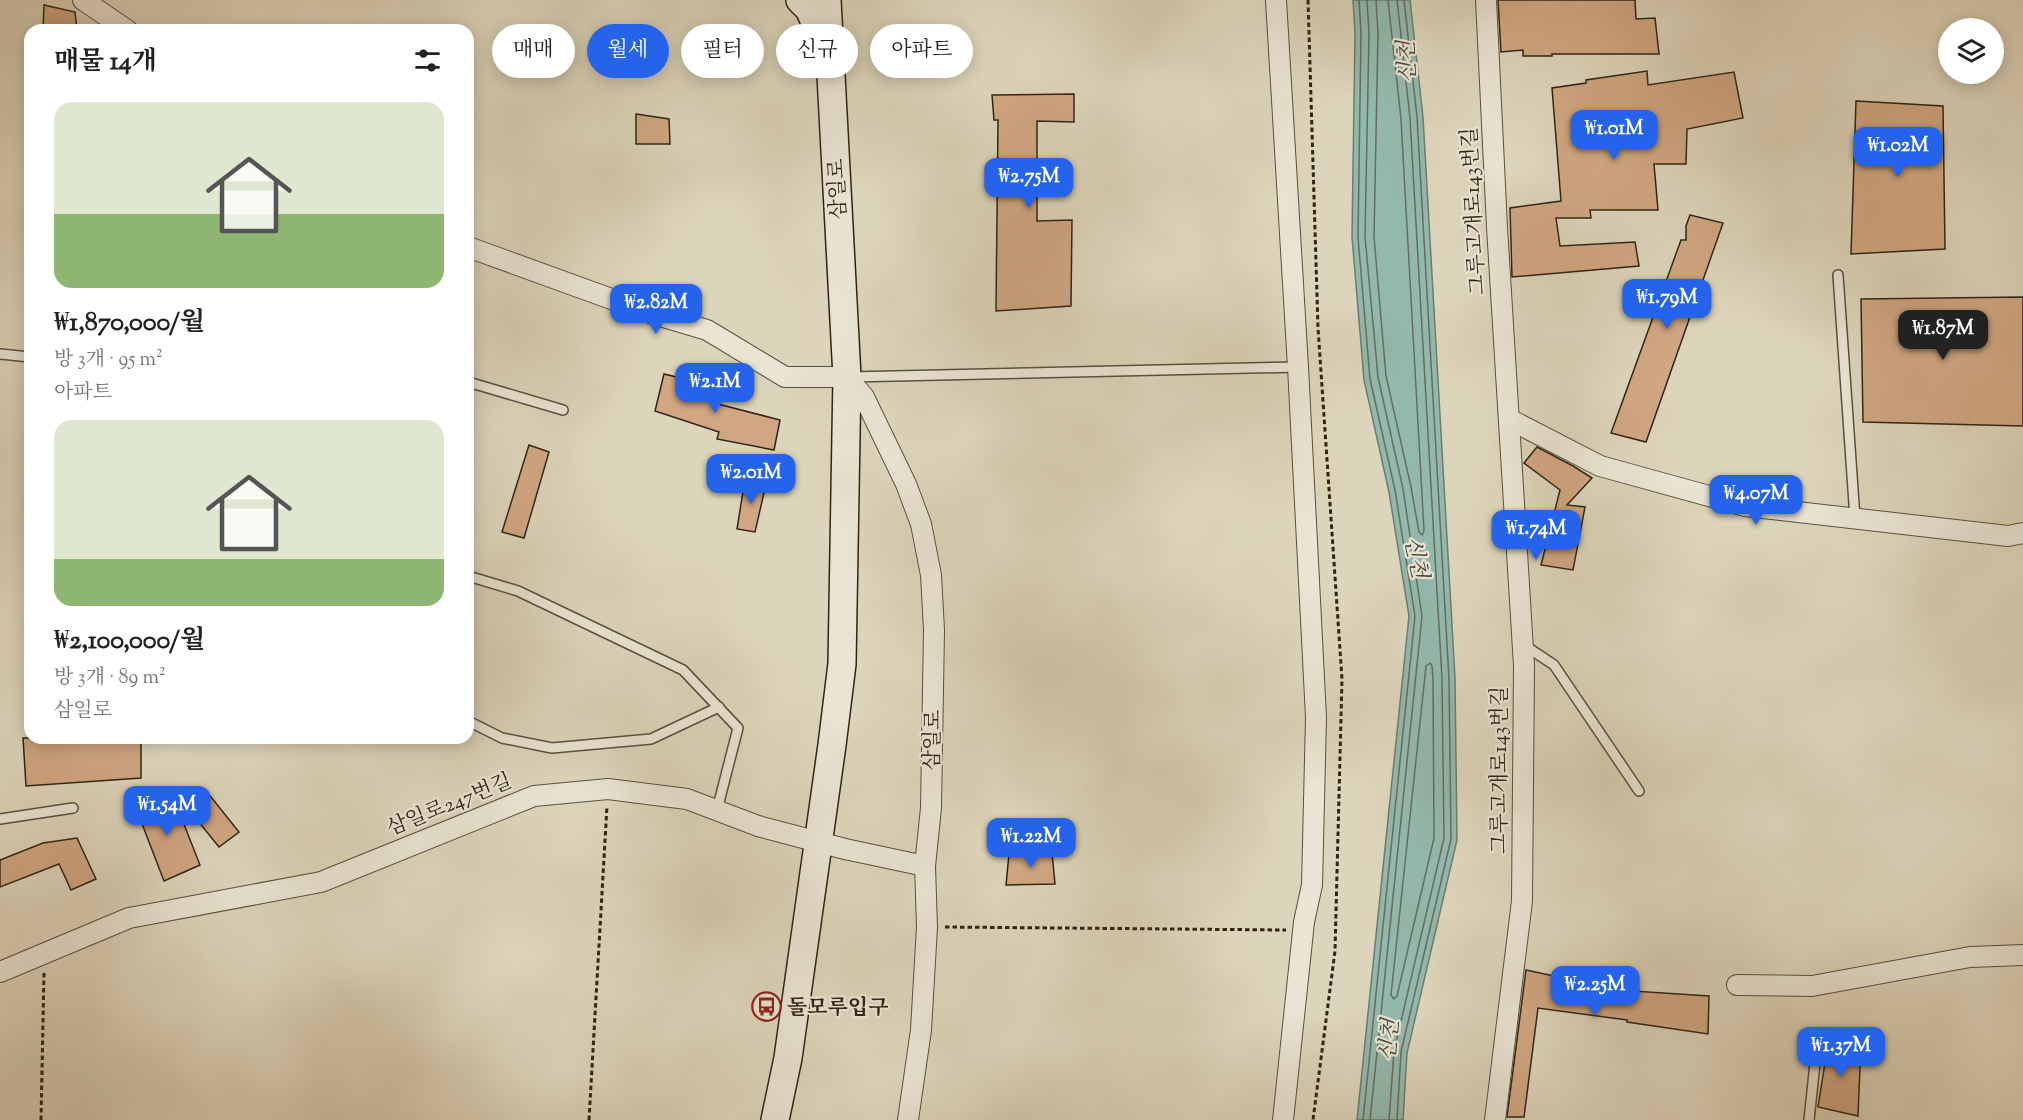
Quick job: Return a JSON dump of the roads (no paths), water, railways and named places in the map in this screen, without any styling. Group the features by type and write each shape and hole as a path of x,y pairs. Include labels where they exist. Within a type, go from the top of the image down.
{"main road":[{"path":"800,0 809,9 816,24"},
{"name":"삼일로","path":"827,0 828,24"},
{"name":"삼일로","path":"776,1120 788,1058 842,664 847,377 831,78"}],"street":[{"path":"82,0 118,24"},
{"path":"1276,0 1316,717 1312,885 1303,930 1283,1120"},
{"name":"그루고개로143번길","path":"1486,0 1522,643 1522,901 1495,1120"},
{"path":"474,249 650,314 707,330 785,376 847,377"},
{"name":"삼일로","path":"847,377 864,397 894,456 921,524 927,547 933,604 931,808 925,866 927,927 921,1030 908,1120"},
{"path":"1509,419 1600,466 1745,506 2008,536 2023,533"},
{"name":"삼일로247번길","path":"0,972 129,918 321,882 534,795 608,789 687,799 758,826 845,849 925,866"},
{"path":"1737,985 1812,986 1970,957 2023,955"}],"lane":[{"path":"1838,275 1855,518"},
{"path":"0,354 24,356"},
{"path":"847,377 1298,368"},
{"path":"474,383 563,410"},
{"path":"474,578 518,591 683,670 738,728 717,810"},
{"path":"1522,643 1554,665 1639,791"},
{"path":"474,724 502,738 552,748 651,739 718,708"},
{"path":"0,819 73,808"},
{"path":"1809,1120 1818,1035"}],"water":[{"name":"신천","path":"1353,0 1410,0 1423,117 1455,678 1457,840 1407,1053 1403,1120 1357,1120 1409,616 1389,492 1364,380 1352,237 1355,33"}],"place":[{"name":"돌모루입구","path":"766,1007"}]}
